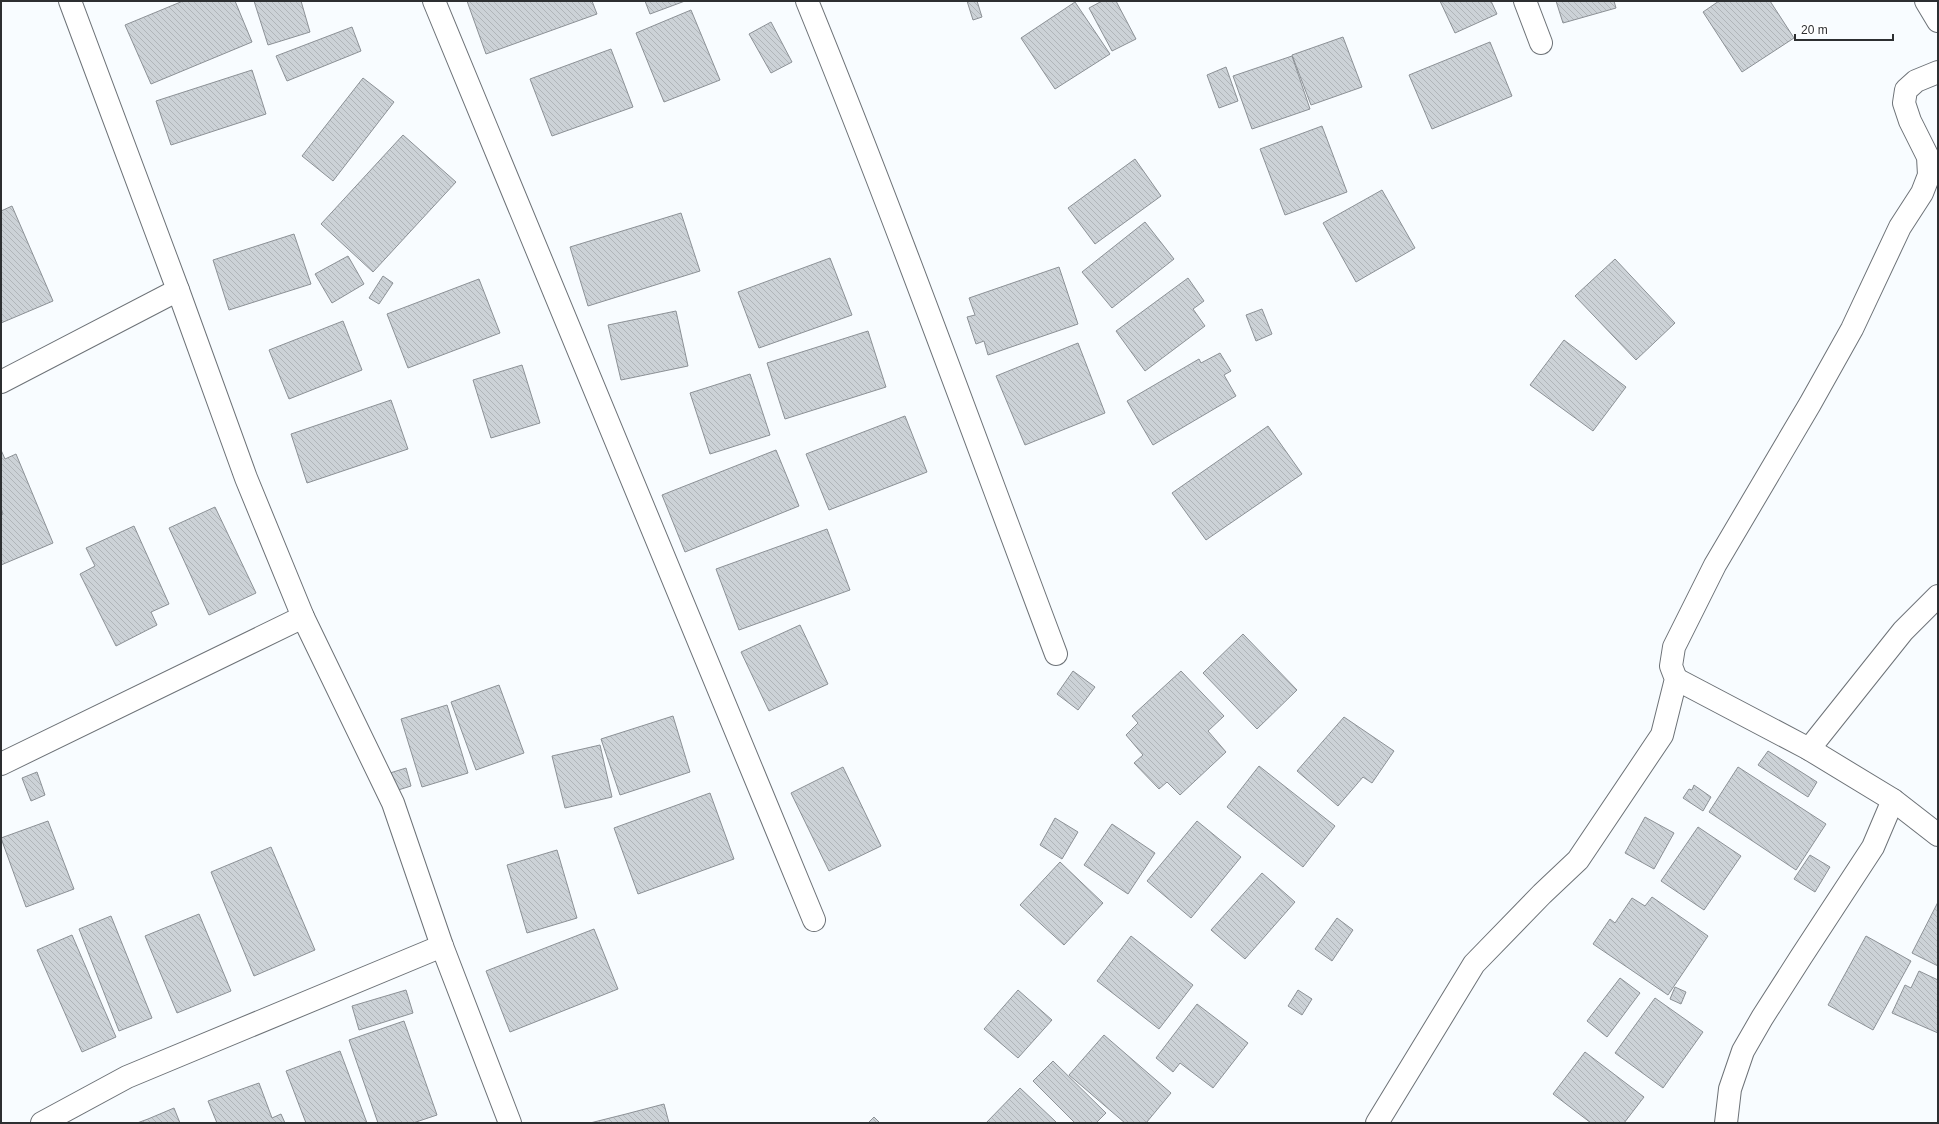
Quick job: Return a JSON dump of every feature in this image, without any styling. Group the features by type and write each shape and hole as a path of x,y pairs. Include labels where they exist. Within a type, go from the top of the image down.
{"street":[{"path":"70,1 178,290 246,478 304,617 393,803 442,946 510,1123"},
{"path":"434,1 814,920"},
{"path":"807,1 853,113 916,278 1056,654"},
{"path":"1525,1 1542,43"},
{"path":"1926,1 1938,21"},
{"path":"1377,1123 1474,964 1542,894 1578,860 1662,734 1676,679 1671,666 1674,647 1696,600 1714,565 1814,398 1852,329 1900,227 1922,193 1929,175 1928,157 1910,121 1904,103 1906,90 1916,81 1938,72"},
{"path":"1,382 178,290"},
{"path":"1809,749 1903,631 1938,596"},
{"path":"1,764 304,617"},
{"path":"1676,679 1809,749 1893,800 1938,835"},
{"path":"1726,1123 1730,1090 1743,1051 1797,963 1873,847 1893,800"},
{"path":"42,1123 127,1077 442,946"}],"building":[{"path":"183,1 235,1 252,42 151,84 125,25"},
{"path":"254,1 301,1 310,32 268,45"},
{"path":"467,1 592,1 597,14 486,54"},
{"path":"645,1 685,1 650,14"},
{"path":"967,1 977,1 982,17 973,20"},
{"path":"1102,1 1116,1 1136,39 1112,51 1089,8"},
{"path":"1440,1 1491,1 1497,14 1455,33"},
{"path":"1556,1 1614,1 1616,8 1563,23"},
{"path":"1719,1 1770,1 1794,38 1742,72 1703,12"},
{"path":"1075,2 1110,54 1055,89 1021,38"},
{"path":"691,10 720,80 664,102 636,33"},
{"path":"771,22 792,62 771,73 749,34"},
{"path":"352,27 361,51 287,81 276,56"},
{"path":"1343,37 1362,87 1311,105 1292,55"},
{"path":"1490,42 1512,96 1432,129 1409,75"},
{"path":"611,49 633,107 552,136 530,79"},
{"path":"1292,56 1310,109 1252,129 1233,76"},
{"path":"1226,67 1238,101 1219,108 1207,75"},
{"path":"252,70 266,114 171,145 156,101"},
{"path":"363,78 394,102 333,181 302,156"},
{"path":"1322,126 1347,192 1285,215 1260,149"},
{"path":"403,135 456,182 373,272 321,224"},
{"path":"1135,159 1161,196 1095,244 1068,208"},
{"path":"1382,190 1415,248 1356,282 1323,223"},
{"path":"12,206 53,301 1,323 1,211"},
{"path":"681,213 700,271 588,306 570,247"},
{"path":"1145,222 1174,259 1112,308 1082,272"},
{"path":"294,234 311,284 229,310 213,260"},
{"path":"348,256 364,284 332,303 315,274"},
{"path":"830,258 852,315 759,348 738,292"},
{"path":"1615,259 1675,323 1636,360 1575,296"},
{"path":"1059,267 1078,324 988,355 984,341 976,344 967,317 975,315 969,298"},
{"path":"383,276 393,283 379,304 369,298"},
{"path":"1188,278 1204,301 1193,309 1205,326 1145,371 1116,331"},
{"path":"479,279 500,333 408,368 387,314"},
{"path":"1262,309 1272,334 1256,341 1246,315"},
{"path":"676,311 688,366 621,380 608,325"},
{"path":"343,321 362,370 289,399 269,350"},
{"path":"868,331 886,387 785,419 767,363"},
{"path":"1564,340 1626,387 1593,431 1530,385"},
{"path":"1078,343 1105,413 1025,445 996,376"},
{"path":"1220,353 1231,371 1224,375 1236,396 1153,445 1127,401 1199,359 1201,363"},
{"path":"522,365 540,423 491,438 473,380"},
{"path":"750,374 770,435 710,454 690,393"},
{"path":"391,400 408,449 307,483 291,434"},
{"path":"905,416 927,472 829,510 806,454"},
{"path":"1268,426 1302,474 1206,540 1172,493"},
{"path":"1,450 5,459 16,454 53,543 1,565 1,515 3,514 1,508"},
{"path":"776,450 799,506 685,552 662,495"},
{"path":"215,507 256,593 209,615 169,528"},
{"path":"134,526 169,604 151,612 157,625 116,646 80,574 95,566 86,548"},
{"path":"827,529 850,590 739,630 716,569"},
{"path":"800,625 828,684 769,711 741,652"},
{"path":"1243,634 1297,690 1257,729 1203,673"},
{"path":"1073,671 1095,687 1078,710 1057,694"},
{"path":"1181,671 1224,716 1208,731 1226,752 1180,795 1167,782 1159,789 1134,763 1143,755 1126,735 1138,723 1132,716"},
{"path":"499,685 524,753 476,770 451,702"},
{"path":"447,705 468,773 422,787 401,719"},
{"path":"673,716 690,772 620,795 601,739"},
{"path":"1344,717 1394,751 1372,783 1363,777 1338,806 1297,771"},
{"path":"600,745 612,797 565,808 552,756"},
{"path":"1768,751 1817,782 1808,797 1758,765"},
{"path":"1259,766 1335,826 1303,867 1227,807"},
{"path":"843,767 881,846 829,871 791,793"},
{"path":"1738,767 1826,824 1796,870 1709,812"},
{"path":"406,768 411,786 395,791 390,773"},
{"path":"37,772 45,795 31,801 22,778"},
{"path":"1694,785 1711,797 1703,811 1683,798 1689,789 1692,790"},
{"path":"710,793 734,859 638,894 614,828"},
{"path":"1645,817 1674,833 1654,869 1625,853"},
{"path":"1055,818 1078,832 1062,859 1040,845"},
{"path":"48,821 74,889 26,907 1,838"},
{"path":"1197,821 1241,857 1191,918 1147,881"},
{"path":"1112,824 1155,853 1128,894 1084,865"},
{"path":"1698,827 1741,856 1704,910 1661,881"},
{"path":"271,847 315,950 254,976 211,872"},
{"path":"557,850 577,918 527,933 507,865"},
{"path":"1810,855 1830,867 1815,892 1794,879"},
{"path":"1060,862 1103,903 1064,945 1020,905"},
{"path":"1262,873 1295,902 1245,959 1211,930"},
{"path":"1652,897 1708,936 1668,995 1593,944 1610,919 1615,923 1632,898 1645,906"},
{"path":"1938,902 1938,966 1912,953"},
{"path":"199,914 231,991 177,1013 145,936"},
{"path":"111,916 152,1018 119,1031 79,929"},
{"path":"1337,918 1353,930 1332,961 1315,949"},
{"path":"594,929 618,989 510,1032 486,971"},
{"path":"72,935 116,1037 82,1052 37,950"},
{"path":"1131,936 1193,985 1159,1029 1097,981"},
{"path":"1866,936 1911,961 1873,1030 1828,1005"},
{"path":"1919,971 1938,980 1938,1033 1892,1013 1905,985 1911,988"},
{"path":"1620,978 1640,993 1607,1037 1587,1021"},
{"path":"1675,987 1686,992 1681,1004 1670,999"},
{"path":"406,990 413,1013 359,1030 352,1006"},
{"path":"1018,990 1052,1020 1018,1058 984,1029"},
{"path":"1298,990 1312,999 1302,1015 1288,1006"},
{"path":"1655,998 1703,1032 1663,1088 1615,1053"},
{"path":"1197,1004 1248,1043 1213,1088 1180,1063 1173,1072 1156,1058"},
{"path":"404,1021 437,1115 413,1123 378,1123 349,1040"},
{"path":"1104,1035 1171,1093 1146,1123 1125,1123 1069,1075"},
{"path":"340,1051 367,1123 306,1123 286,1071"},
{"path":"1585,1052 1644,1097 1624,1123 1591,1123 1553,1094"},
{"path":"1053,1061 1106,1113 1096,1123 1075,1123 1033,1081"},
{"path":"259,1083 272,1118 281,1114 285,1123 217,1123 208,1101"},
{"path":"1020,1088 1055,1121 1057,1123 986,1123"},
{"path":"664,1104 669,1123 590,1123 626,1114"},
{"path":"174,1108 180,1123 137,1123 148,1119"},
{"path":"874,1117 880,1123 868,1123"}]}
